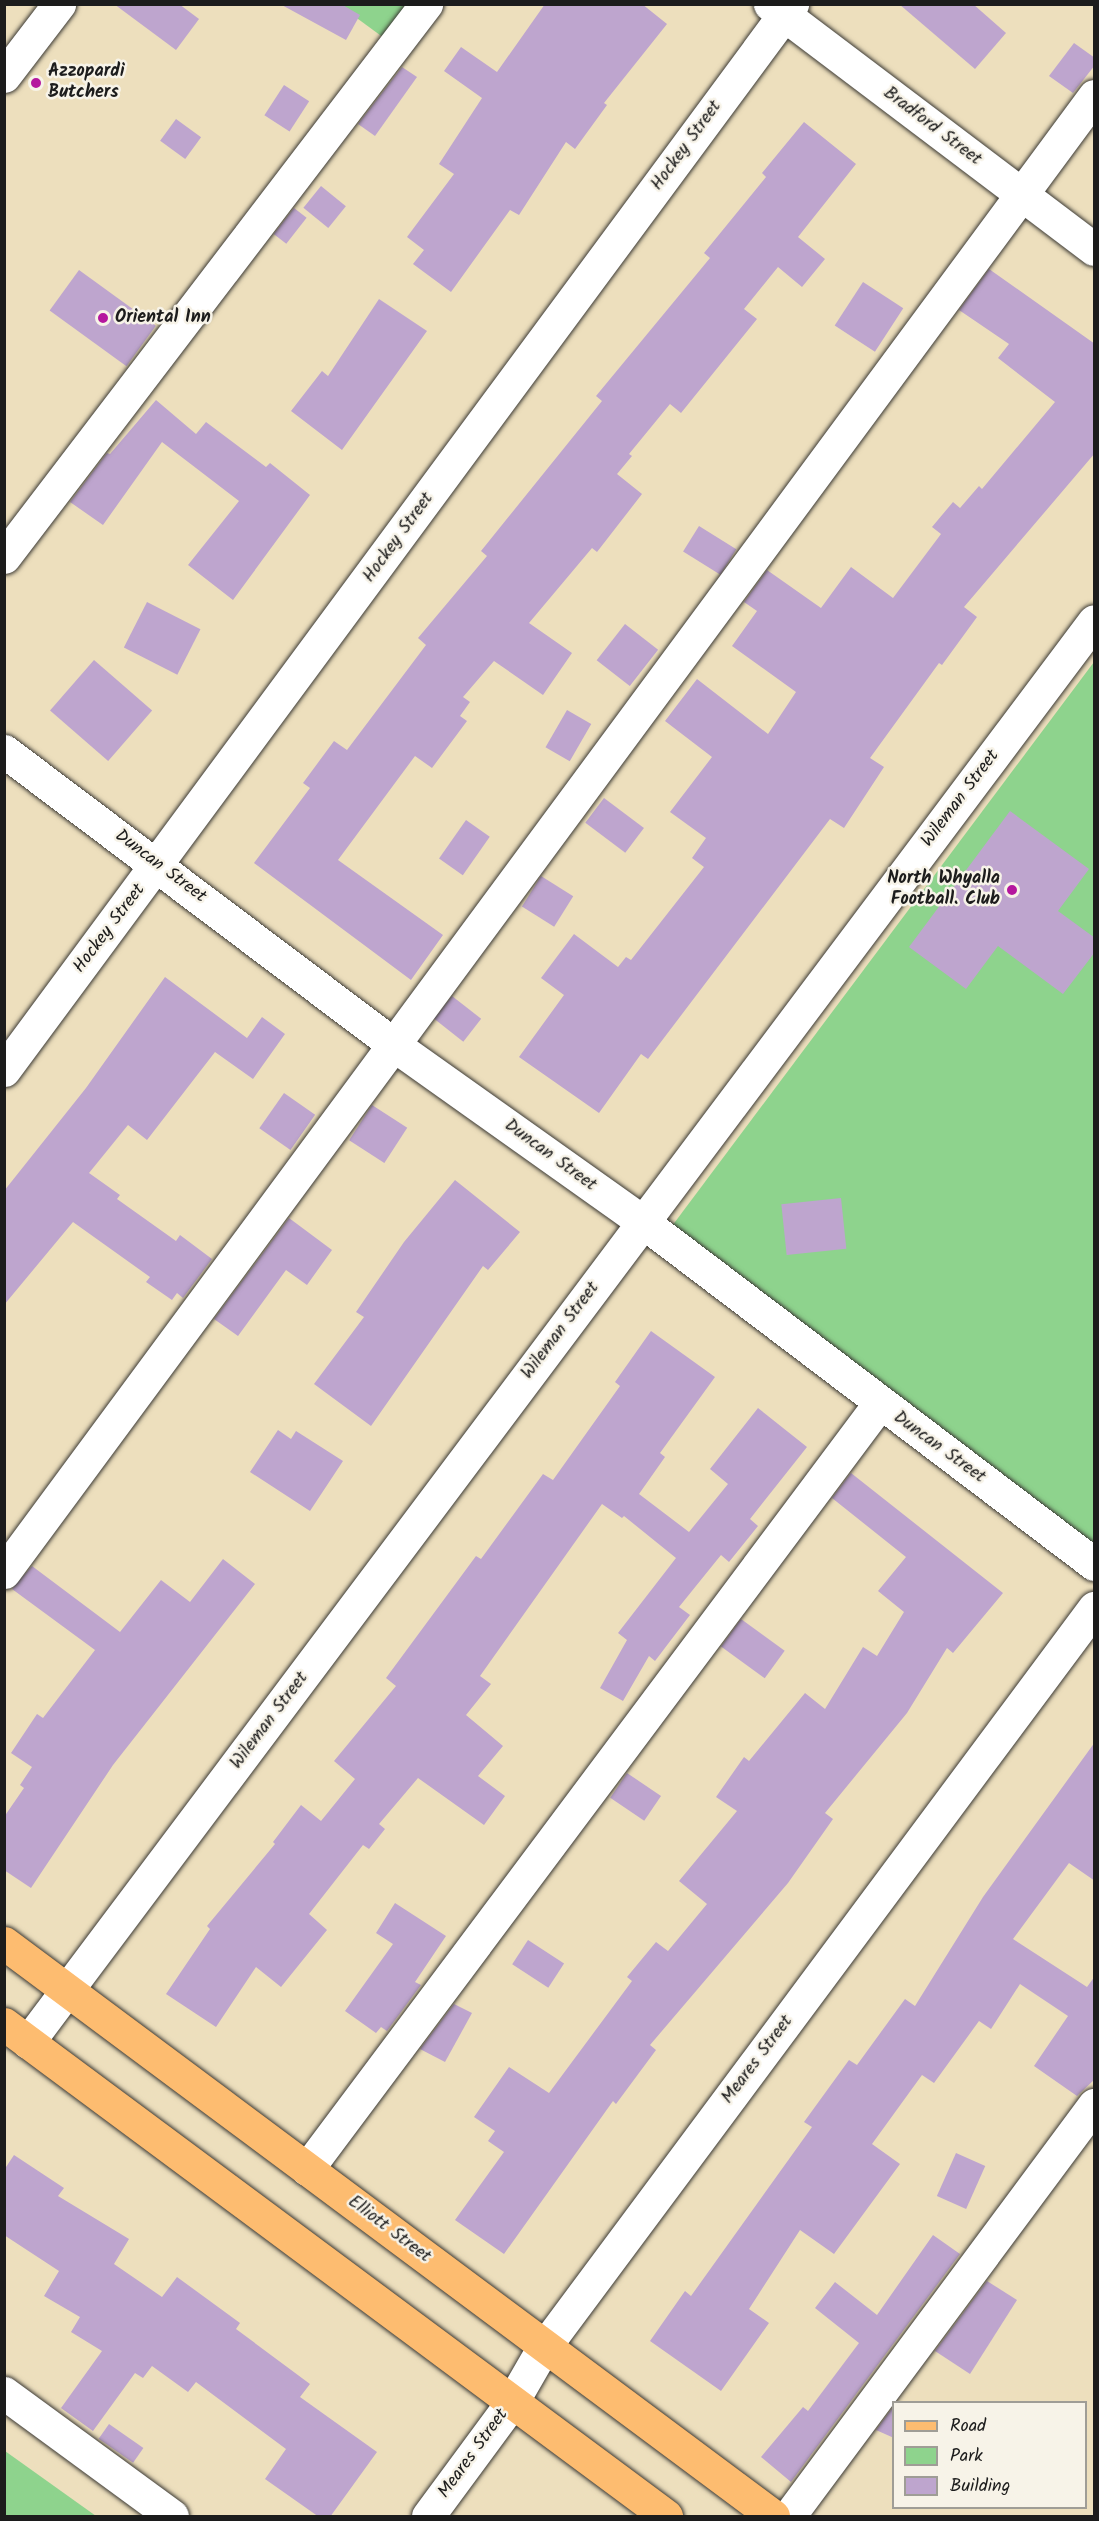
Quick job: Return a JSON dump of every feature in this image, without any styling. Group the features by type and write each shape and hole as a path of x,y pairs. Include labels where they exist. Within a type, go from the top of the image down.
{"main road":[{"name":"Elliott Street","path":"4,1943 773,2517"},
{"path":"16,2033 666,2517"}],"street":[{"path":"4,76 58,4"},
{"path":"4,557 426,4"},
{"name":"Bradford Street","path":"782,8 1095,249"},
{"name":"Hockey Street","path":"4,1070 158,865 782,8"},
{"path":"4,1572 985,247 1020,193 1095,96"},
{"name":"Wileman Street","path":"16,2033 69,1991 1095,621"},
{"name":"Duncan Street","path":"4,751 394,1044 643,1222 879,1404 1095,1564"},
{"path":"308,2169 879,1404"},
{"name":"Meares Street","path":"428,2517 512,2402 544,2346 1095,1608"},
{"path":"789,2517 1095,2105"},
{"path":"4,2393 172,2517"}],"green space":[{"path":"339,5 409,5 384,38"},
{"path":"1094,662 1094,1546 669,1230"},
{"path":"5,2451 96,2516 5,2516"}],"building":[{"path":"114,4 179,4 199,19 176,50"},
{"path":"280,4 341,4 360,15 346,40"},
{"path":"545,4 642,4 667,24 604,103 607,105 575,149 566,142 519,215 510,210 451,292 413,264 424,250 407,237 454,174 439,164 482,98 444,71 461,47 497,72"},
{"path":"899,4 973,4 1006,33 975,69"},
{"path":"1074,43 1095,58 1095,65 1073,93 1049,76"},
{"path":"402,67 417,77 375,136 358,124"},
{"path":"284,85 309,101 290,132 264,115"},
{"path":"176,119 201,137 185,159 160,141"},
{"path":"804,122 856,164 798,237 825,259 802,287 778,267 744,309 757,319 681,413 670,404 629,454 632,456 617,474 642,494 597,552 592,548 529,623 572,653 543,695 494,661 463,697 470,702 460,716 467,721 432,768 415,756 338,860 443,935 411,980 254,863 310,788 303,783 334,741 347,750 426,645 418,638 487,556 481,551 602,401 596,396 710,258 704,253 766,177 762,173"},
{"path":"321,186 346,206 328,228 303,208"},
{"path":"294,208 307,218 286,244 274,234"},
{"path":"989,269 1095,344 1095,453 964,607 977,617 942,665 939,663 870,758 884,767 844,828 830,819 648,1059 641,1054 599,1113 519,1057 564,995 541,978 574,934 618,967 626,957 631,960 704,867 692,858 706,838 670,812 712,757 665,721 697,679 768,734 796,692 732,646 757,611 744,602 767,570 821,608 851,567 893,598 941,534 932,527 953,502 960,508 979,486 982,489 1055,402 998,358 1009,344 959,310"},
{"name":"Oriental Inn","path":"79,270 156,326 126,366 50,310"},
{"path":"863,282 903,308 875,352 835,326"},
{"path":"379,299 427,331 342,450 291,411 322,371 328,376"},
{"path":"156,400 196,434 206,422 266,467 270,463 310,495 233,600 188,565 239,501 162,442 103,525 70,502 107,453 110,454"},
{"path":"699,526 736,549 720,575 683,551"},
{"path":"147,602 200,629 177,675 124,647"},
{"path":"625,624 658,650 630,686 597,660"},
{"path":"94,660 152,711 108,761 50,711"},
{"path":"567,710 591,724 570,761 546,747"},
{"path":"604,798 644,828 625,853 585,823"},
{"name":"North Whyalla Football. Club","path":"1010,811 1089,869 1058,911 1095,938 1095,952 1063,994 998,946 966,989 909,947"},
{"path":"466,820 490,837 463,875 439,859"},
{"path":"541,876 573,896 554,927 522,907"},
{"path":"165,977 247,1038 262,1017 285,1034 253,1079 215,1052 147,1140 128,1125 89,1173 120,1195 117,1199 176,1241 180,1235 212,1259 183,1298 177,1293 172,1300 146,1282 150,1277 73,1222 4,1305 4,1191 86,1088"},
{"path":"452,996 481,1019 463,1042 434,1019"},
{"path":"284,1093 315,1115 290,1150 259,1128"},
{"path":"372,1105 407,1128 384,1163 349,1140"},
{"path":"455,1180 520,1232 488,1270 483,1266 371,1426 314,1384 364,1317 356,1312 404,1242"},
{"path":"841,1198 846,1249 787,1255 781,1204"},
{"path":"289,1218 332,1250 307,1285 286,1270 238,1336 214,1319"},
{"path":"651,1331 715,1377 660,1453 665,1457 639,1494 689,1532 728,1484 710,1469 758,1408 807,1447 750,1519 758,1526 729,1562 721,1555 679,1607 690,1615 655,1661 649,1656 623,1701 600,1688 627,1640 618,1633 676,1558 624,1516 622,1518 602,1504 480,1676 491,1684 466,1715 503,1746 478,1776 505,1796 484,1825 418,1778 379,1824 385,1829 369,1849 363,1845 309,1914 327,1930 281,1987 256,1967 216,2027 166,1994 210,1929 207,1926 275,1844 273,1842 301,1805 321,1821 355,1779 334,1761 396,1686 386,1678 476,1556 481,1559 543,1474 553,1480 620,1386 615,1382"},
{"path":"278,1430 291,1439 296,1431 343,1461 310,1511 250,1472"},
{"path":"851,1473 1003,1593 953,1653 947,1648 907,1713 825,1813 833,1819 788,1883 650,2045 656,2050 616,2104 613,2101 504,2254 455,2220 504,2152 488,2141 495,2131 474,2117 509,2067 549,2093 632,1981 627,1977 656,1942 668,1951 707,1904 679,1881 737,1811 716,1797 744,1757 749,1761 805,1693 825,1709 863,1647 877,1656 904,1612 878,1591 906,1557 832,1498"},
{"path":"223,1559 255,1584 113,1765 31,1888 4,1870 4,1817 24,1788 20,1785 32,1767 11,1753 37,1714 43,1718 95,1650 12,1589 32,1566 120,1632 161,1580 190,1602"},
{"path":"741,1619 785,1651 765,1678 721,1647"},
{"path":"1095,1742 1095,1881 1069,1863 1013,1939 1087,1987 1095,1976 1095,2079 1077,2096 1034,2066 1068,2016 1020,1984 991,2029 979,2021 934,2083 922,2075 872,2144 900,2164 834,2254 800,2230 749,2309 769,2323 721,2391 650,2341 685,2291 691,2296 812,2127 804,2122 849,2060 857,2065 905,1999 915,2006 983,1897"},
{"path":"627,1773 661,1796 644,1821 610,1798"},
{"path":"395,1903 446,1936 415,1982 421,1985 387,2031 381,2027 376,2033 345,2011 393,1944 376,1933"},
{"path":"528,1940 564,1963 548,1988 512,1964"},
{"path":"454,2004 472,2013 445,2062 420,2049"},
{"path":"956,2153 985,2166 966,2209 937,2196"},
{"path":"14,2155 64,2188 58,2196 129,2239 114,2264 162,2297 177,2277 240,2323 236,2329 310,2384 300,2397 377,2452 330,2517 319,2517 265,2479 286,2449 196,2382 188,2392 152,2366 143,2378 135,2373 93,2431 61,2408 102,2351 71,2332 80,2317 44,2296 59,2271 4,2235 4,2170"},
{"path":"933,2235 960,2254 791,2482 761,2457 803,2407 808,2411 859,2343 815,2308 835,2282 877,2315"},
{"path":"987,2281 1017,2300 970,2374 935,2351"},
{"path":"892,2408 892,2437 876,2430"},
{"path":"109,2424 143,2448 133,2463 99,2439"}],"place":[{"name":"Azzopardi Butchers","path":"36,83"},
{"name":"Oriental Inn","path":"103,318"},
{"name":"North Whyalla Football. Club","path":"1012,890"}]}
